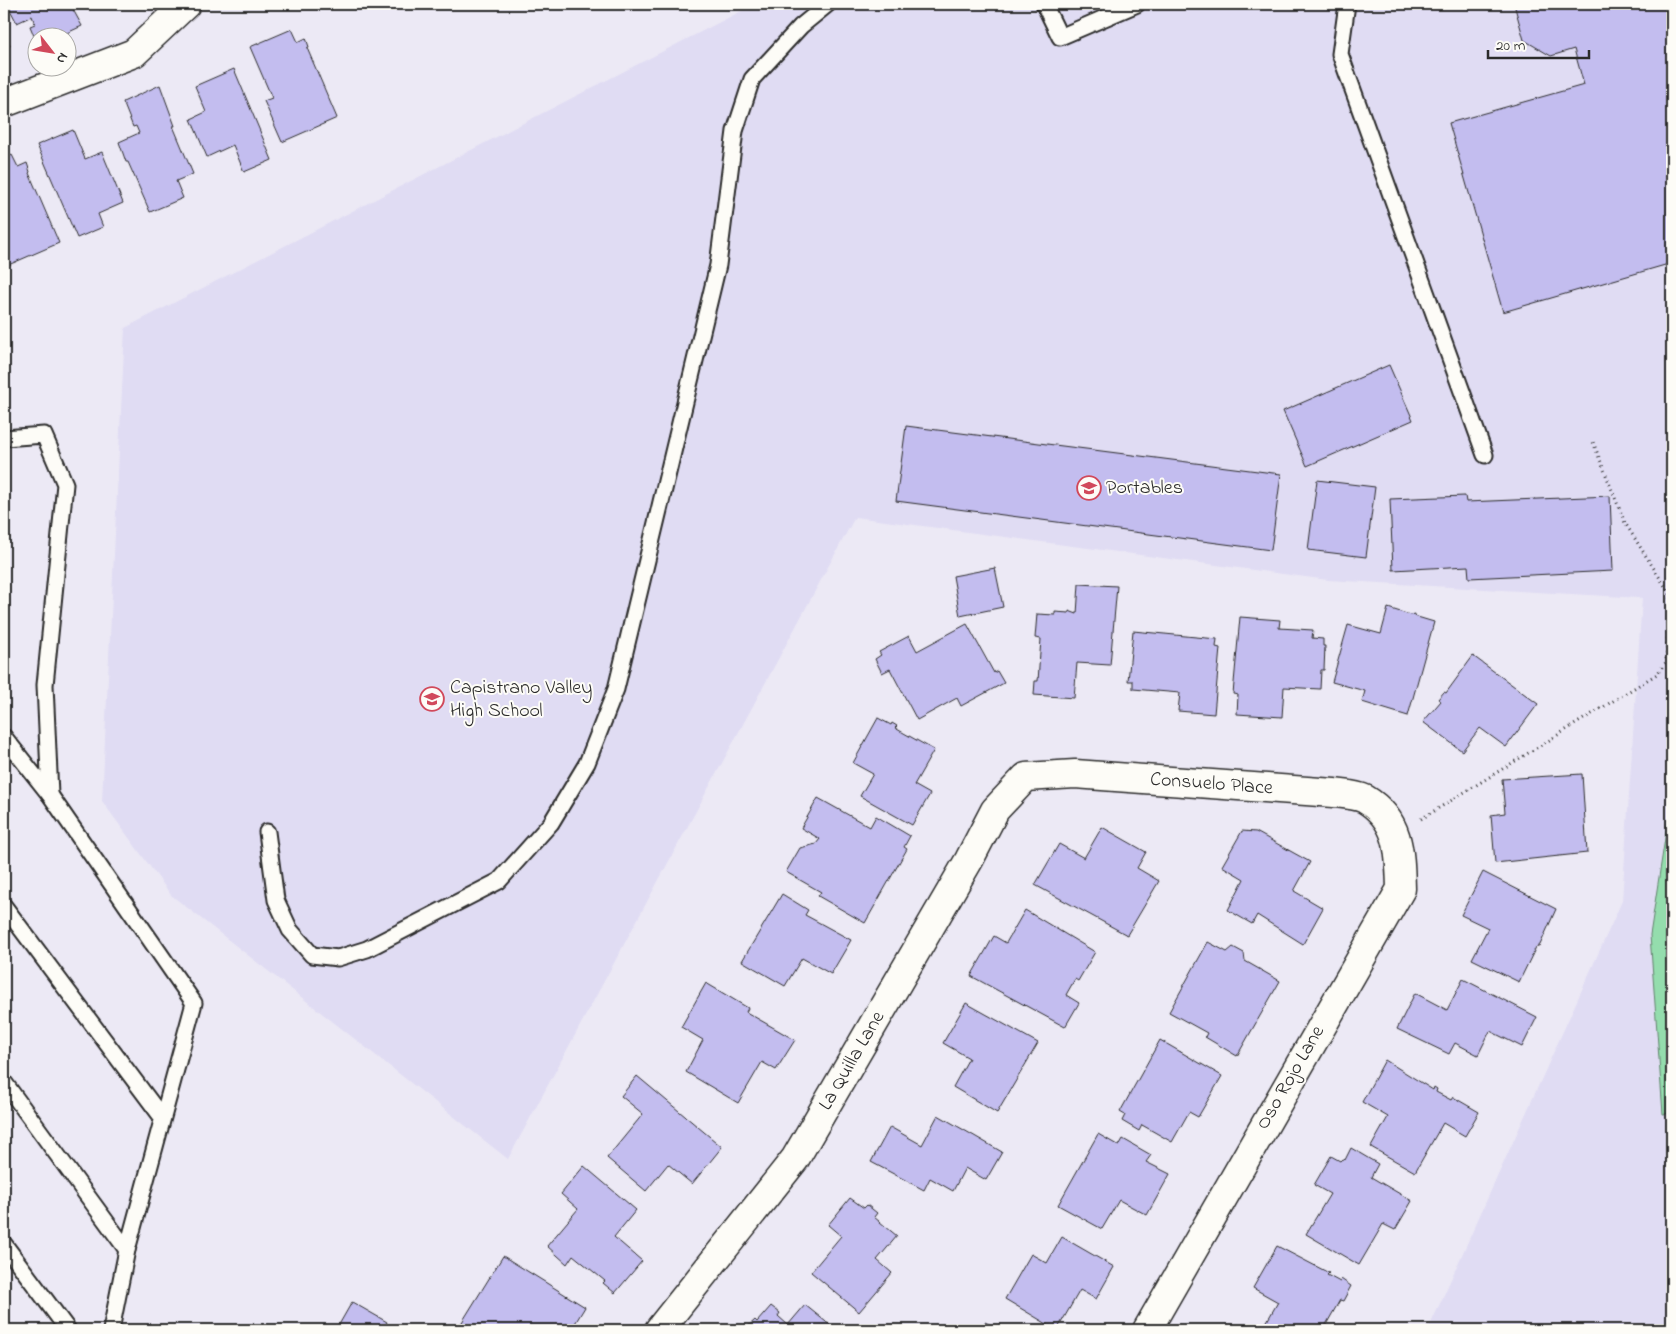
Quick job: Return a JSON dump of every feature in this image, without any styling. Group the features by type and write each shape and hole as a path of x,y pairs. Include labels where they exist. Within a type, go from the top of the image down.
{"street":[{"path":"4,103 134,53 186,4"},
{"name":"Consuelo Place","path":"1026,777 1075,774 1334,793 1364,798 1392,827"},
{"name":"La Quilla Lane","path":"659,1330 795,1159 969,860 995,810 1026,777"},
{"name":"Oso Rojo Lane","path":"1147,1330 1400,889 1400,850 1392,827"}],"lane":[{"path":"267,832 276,900 290,930 312,955 338,958 367,949 499,880 551,823 587,763 616,690 718,265 735,131 752,79 801,26 828,4"},
{"path":"1044,4 1060,37 1137,4"},
{"path":"1348,4 1340,54 1485,455"},
{"path":"4,438 44,435 65,484 45,685 50,795"},
{"path":"4,737 50,795 194,1004 161,1116 127,1250 111,1330"},
{"path":"4,906 161,1116"},
{"path":"4,1082 127,1250"},
{"path":"4,1244 68,1330"}],"path":[{"path":"1392,827 1657,674 1666,662 1670,594 1625,523 1593,442"}],"shaded area":[{"name":"Capistrano Valley High School","path":"755,4 1672,4 1672,1330 1428,1330 1622,901 1642,598 1328,580 855,517 508,1159 171,895 102,801 125,328"}],"green space":[{"path":"1672,716 1672,792 1668,792"},
{"path":"1672,818 1672,1113 1663,1114 1650,935 1668,819"}],"building":[{"path":"7,4 70,4 82,26 78,28 31,28 30,26 35,24 32,16 17,23"},
{"path":"1514,4 1672,4 1672,263 1503,312 1449,123 1584,85 1574,49 1551,56 1524,40"},
{"path":"292,29 298,42 306,38 309,47 307,48 337,118 282,142 264,101 272,98 250,47"},
{"path":"4,33 10,46 4,49"},
{"path":"234,69 272,160 244,172 233,145 207,157 191,119 206,112 195,86"},
{"path":"160,85 175,126 173,126 193,174 176,181 183,198 150,212 128,162 126,162 119,142 139,133 136,126 133,127 123,102"},
{"path":"73,130 85,159 102,152 123,203 98,214 103,227 77,238 37,145"},
{"path":"12,155 18,167 27,163 29,173 59,243 6,266 4,261 4,159"},
{"path":"1389,365 1413,420 1307,466 1283,411"},
{"name":"Portables","path":"906,426 1281,474 1271,550 896,501"},
{"path":"1317,480 1375,487 1366,557 1308,550"},
{"path":"1465,496 1466,502 1610,496 1613,571 1469,578 1468,566 1393,570 1390,499"},
{"path":"995,568 1003,607 960,616 953,576"},
{"path":"1079,584 1117,586 1110,665 1077,663 1074,698 1034,695 1035,681 1038,681 1041,639 1035,638 1037,614 1055,615 1055,612 1069,613 1069,611 1077,614"},
{"path":"1388,608 1410,615 1414,614 1414,616 1434,622 1408,716 1362,702 1365,691 1332,682 1348,625 1381,634"},
{"path":"1240,617 1280,620 1279,628 1313,630 1312,638 1323,639 1323,646 1325,646 1324,670 1321,670 1320,689 1284,687 1282,717 1237,714 1238,695 1233,694"},
{"path":"967,624 994,673 997,671 1004,683 961,706 957,698 917,720 890,669 882,673 875,659 881,655 879,652 909,636 917,651"},
{"path":"1133,631 1217,639 1216,647 1220,648 1214,714 1178,711 1180,693 1133,689 1133,681 1128,681"},
{"path":"1473,656 1538,704 1506,747 1480,728 1462,751 1423,722 1441,701 1438,699 1444,692 1446,693"},
{"path":"878,718 891,725 892,723 897,726 895,728 934,750 914,785 930,794 912,825 860,796 873,774 853,763"},
{"path":"1582,774 1587,853 1495,863 1491,815 1505,813 1502,779"},
{"path":"818,798 870,827 876,816 910,836 904,847 907,849 865,923 818,896 821,892 786,872 800,848 816,844 820,839 801,828"},
{"path":"1102,827 1146,852 1137,868 1159,881 1127,935 1035,885 1059,844 1084,858"},
{"path":"1242,831 1256,832 1310,862 1294,891 1323,908 1303,944 1257,915 1252,924 1228,910 1244,879 1222,866"},
{"path":"1483,872 1556,909 1540,945 1536,947 1519,982 1472,959 1488,928 1461,915"},
{"path":"782,894 808,910 805,915 851,940 831,974 802,958 785,986 742,961"},
{"path":"1025,910 1095,952 1078,981 1075,979 1066,995 1079,1003 1065,1027 971,976 994,936 1006,943"},
{"path":"1208,942 1227,952 1233,947 1244,953 1245,961 1280,981 1237,1056 1205,1037 1207,1033 1169,1012"},
{"path":"1463,979 1537,1017 1522,1047 1490,1031 1478,1055 1455,1043 1449,1054 1397,1029 1415,993 1447,1010"},
{"path":"706,983 748,1008 746,1012 795,1040 776,1070 762,1062 738,1103 686,1072 703,1040 681,1027"},
{"path":"966,1003 1038,1043 997,1113 953,1087 969,1058 943,1043"},
{"path":"1160,1040 1222,1076 1198,1117 1189,1112 1172,1142 1142,1125 1139,1131 1122,1121 1125,1115 1120,1112"},
{"path":"1385,1060 1433,1090 1434,1087 1437,1089 1436,1092 1451,1100 1453,1097 1479,1112 1465,1136 1443,1123 1415,1172 1371,1147 1388,1117 1362,1102"},
{"path":"637,1076 722,1147 692,1184 668,1164 646,1191 607,1158 643,1114 621,1096"},
{"path":"938,1115 1002,1152 986,1180 965,1168 953,1191 930,1178 924,1190 871,1162 890,1127 922,1145"},
{"path":"1098,1134 1119,1146 1123,1139 1151,1155 1146,1162 1170,1174 1147,1215 1119,1200 1102,1229 1058,1205"},
{"path":"1351,1148 1378,1164 1371,1177 1412,1201 1395,1230 1383,1224 1359,1265 1306,1234 1330,1194 1314,1185 1331,1156 1340,1161 1342,1159 1345,1160"},
{"path":"584,1166 636,1210 614,1237 642,1261 615,1293 603,1283 605,1281 573,1255 567,1264 547,1246 578,1209 561,1194"},
{"path":"850,1198 864,1208 867,1205 877,1213 874,1217 897,1236 877,1260 892,1273 859,1312 811,1272 841,1236 828,1225"},
{"path":"1062,1237 1114,1267 1096,1299 1080,1290 1057,1330 1005,1299 1031,1254 1047,1263"},
{"path":"1277,1246 1329,1273 1327,1275 1340,1282 1341,1279 1351,1286 1343,1301 1340,1300 1323,1330 1262,1330 1278,1302 1253,1288"},
{"path":"503,1256 585,1307 571,1330 464,1330 459,1327"},
{"path":"352,1302 387,1322 383,1330 336,1330"},
{"path":"805,1305 836,1330 744,1330 755,1320 757,1322 771,1306 780,1313 778,1316 788,1325"},
{"path":"985,1322 1000,1330 980,1330"}],"place":[{"name":"Portables","path":"1089,488"},
{"name":"Capistrano Valley High School","path":"432,699"}]}
